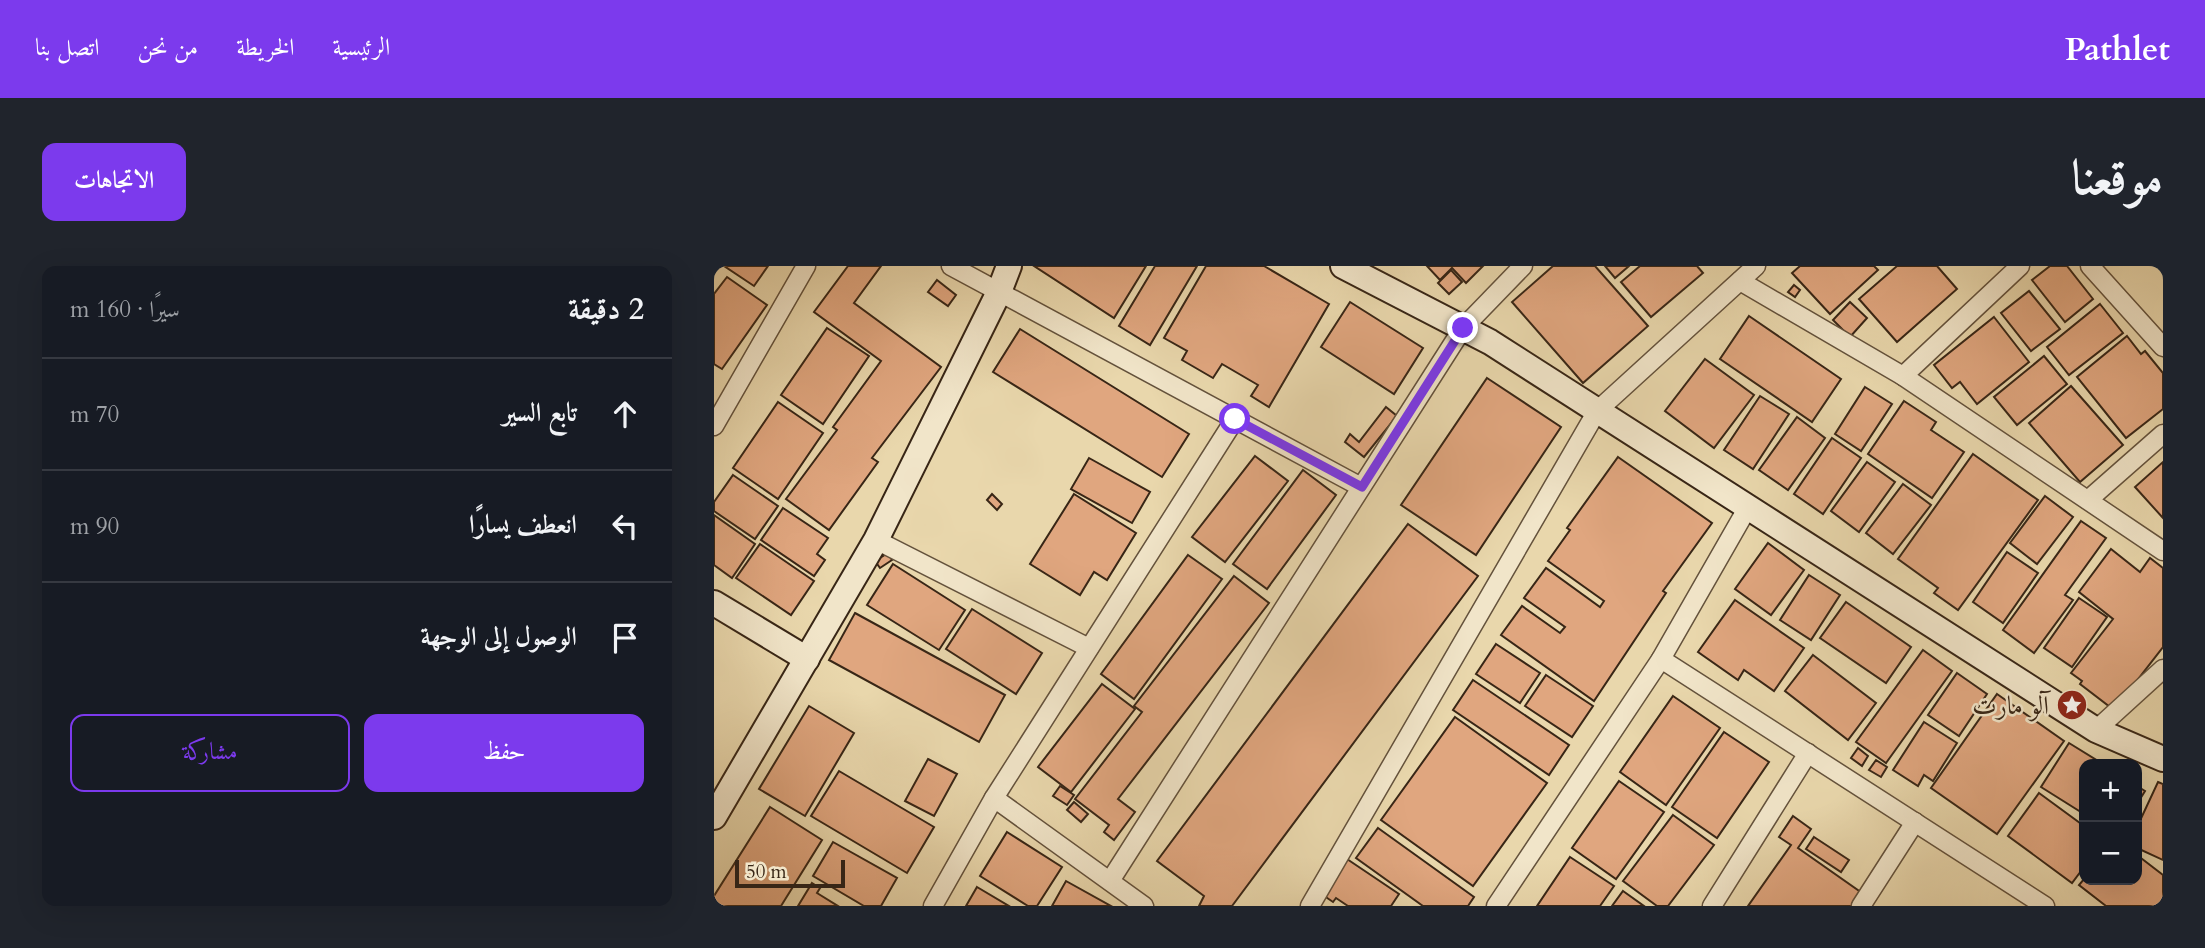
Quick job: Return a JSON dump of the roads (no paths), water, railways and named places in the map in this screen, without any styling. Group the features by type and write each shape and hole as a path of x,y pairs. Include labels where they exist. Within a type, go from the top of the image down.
{"street":[{"path":"714,426 806,266"},
{"path":"951,266 1362,487"},
{"path":"714,817 876,540 999,292 1009,266"},
{"path":"1343,266 1463,328 2096,730 2163,759"},
{"path":"1110,881 1463,328 1523,266"},
{"path":"1310,906 1597,411 1756,266"},
{"path":"1903,376 2020,266"},
{"path":"2090,266 2163,347"},
{"path":"1740,281 1903,376 2163,551"},
{"path":"933,906 994,797 1235,419"},
{"path":"2088,500 2163,434"},
{"path":"1496,906 1661,659 1748,507"},
{"path":"876,540 1089,648"},
{"path":"714,603 807,659"},
{"path":"1661,659 2045,906"},
{"path":"2096,730 2163,668"},
{"path":"1712,906 1808,753"},
{"path":"994,797 1144,906"},
{"path":"1861,906 1915,822"}],"place":[{"name":"آلو مارت","path":"2072,705"}]}
